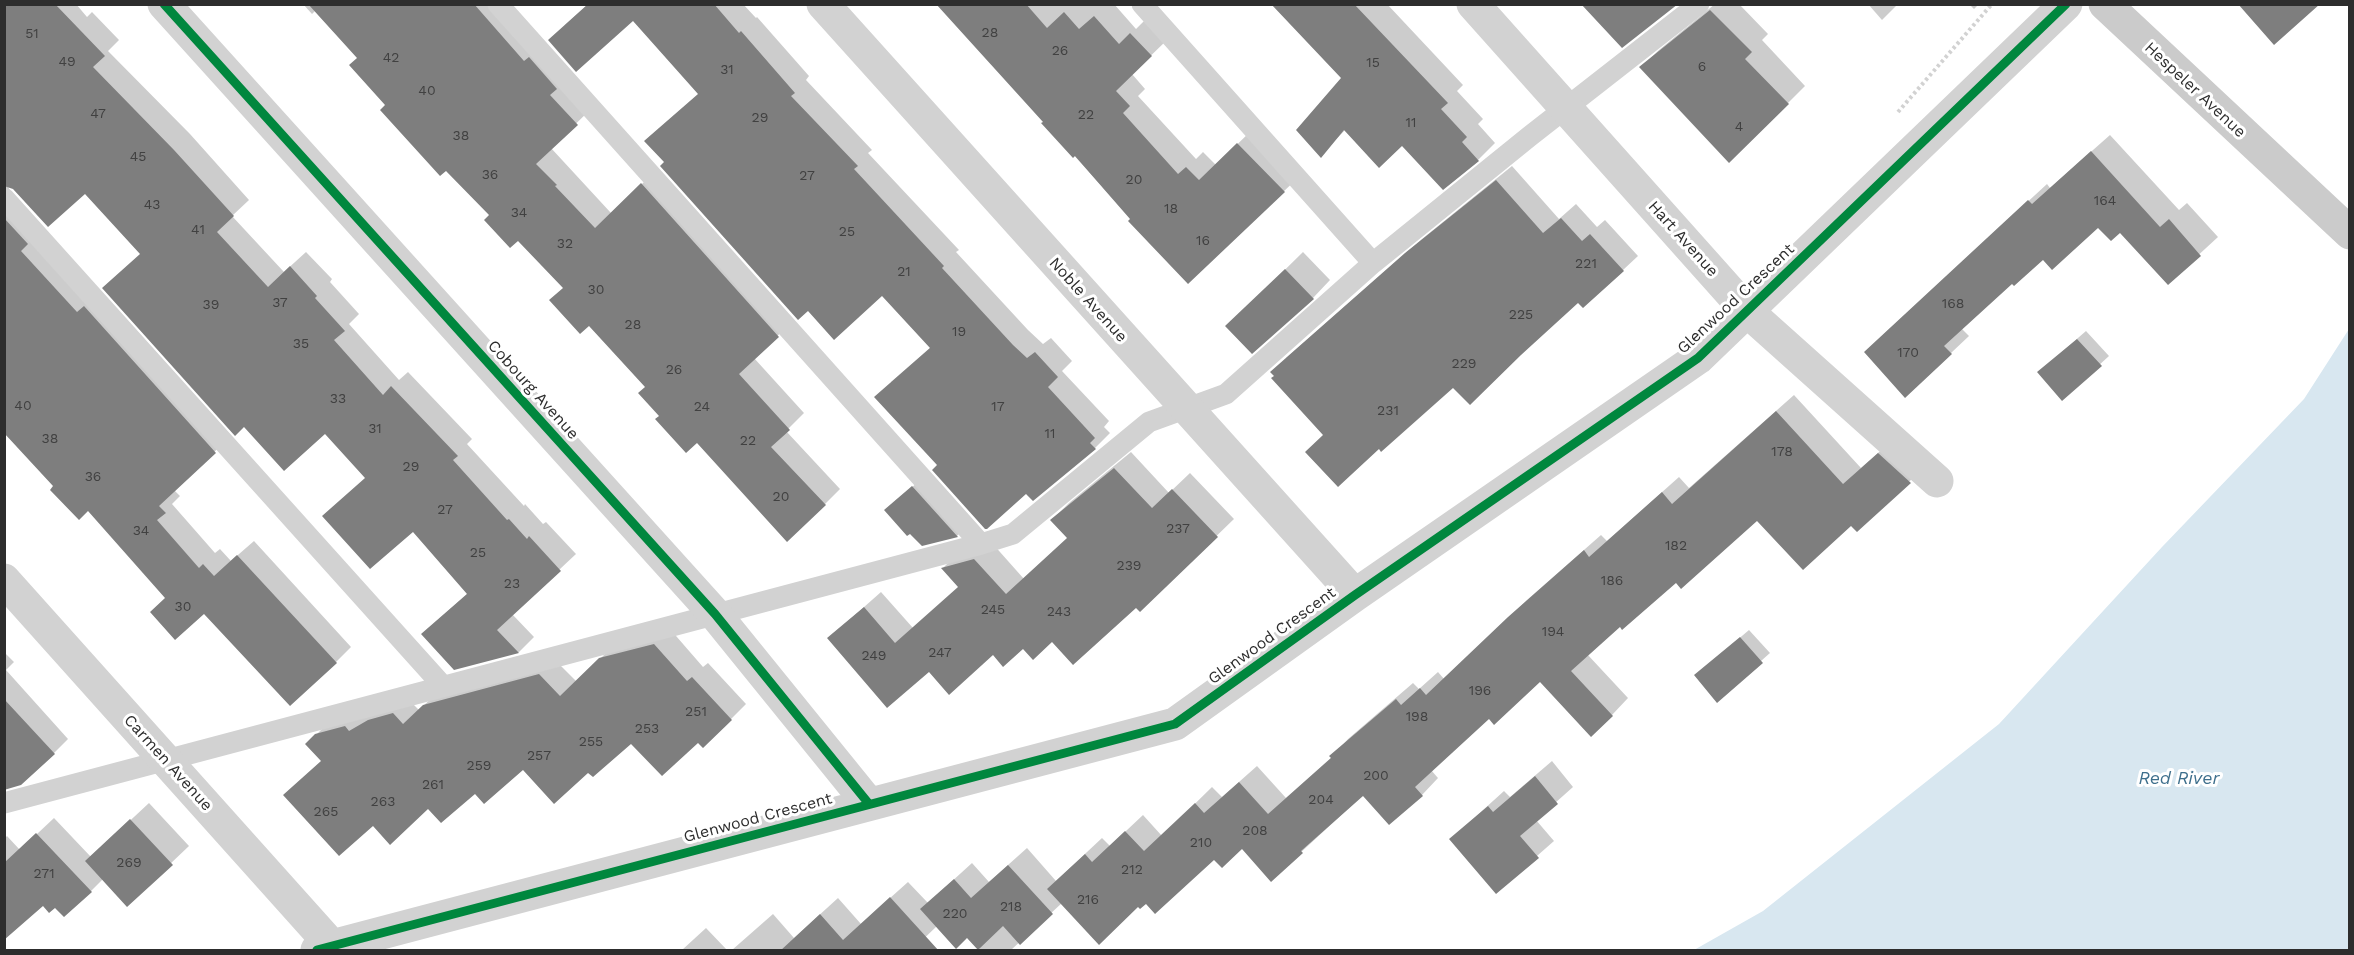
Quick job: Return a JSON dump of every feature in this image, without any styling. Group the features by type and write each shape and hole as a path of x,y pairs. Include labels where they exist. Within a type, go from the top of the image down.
{"main road":[{"name":"Hespeler Avenue","path":"2105,4 2349,233"}],"street":[{"name":"Cobourg Avenue","path":"164,4 716,615 869,804"},
{"name":"Noble Avenue","path":"823,4 1355,595"},
{"name":"Hart Avenue","path":"1473,4 1747,311 1937,481"},
{"name":"Glenwood Crescent","path":"324,949 1175,724 1355,595 1698,358 2066,4"},
{"name":"Carmen Avenue","path":"4,580 166,760 324,949"}],"lane":[{"path":"498,4 981,544"},
{"path":"1142,4 1373,263"},
{"path":"4,803 1013,534 1149,422 1226,394 1373,263 1565,108 1699,4"},
{"path":"4,198 443,686"}],"path":[{"path":"1895,115 1992,4"}],"water":[{"name":"Red River","path":"2349,329 2349,950 1694,950 1763,911 1999,724 2162,547 2304,399"}],"building":[{"path":"4,4 55,4 105,56 93,67 234,216 217,232 268,287 290,266 345,331 334,340 383,395 391,386 458,456 453,460 507,520 509,519 527,539 529,536 561,571 497,630 519,653 454,670 421,634 467,594 413,532 370,569 322,516 365,478 325,434 284,471 244,427 235,436 102,288 140,254 85,194 48,227 13,189 4,186"},
{"path":"308,4 474,4 524,61 529,57 557,89 550,95 578,125 536,164 557,185 555,186 595,228 641,183 779,337 739,374 790,430 771,447 826,505 787,542 697,443 686,453 655,419 659,416 638,393 645,387 589,326 580,334 549,300 563,288 518,241 510,248 484,220 489,215 446,171 440,176 380,110 385,105 349,65 357,58"},
{"path":"714,4 795,93 791,96 858,166 854,169 1013,345 1027,358 1035,352 1058,377 1048,387 1095,438 1090,443 1096,449 1033,501 1026,494 987,529 932,470 937,465 874,397 930,348 882,296 834,340 808,311 798,320 660,166 664,162 644,141 698,94 633,21 576,72 548,40 587,5"},
{"path":"936,4 1026,4 1047,28 1064,12 1079,29 1094,16 1119,44 1130,33 1152,56 1116,91 1130,106 1123,113 1178,174 1186,167 1199,180 1237,143 1285,192 1188,284 1128,221 1130,219 1075,156 1073,158"},
{"path":"1271,4 1354,4 1448,103 1441,109 1467,137 1462,142 1479,161 1443,190 1402,146 1379,168 1344,130 1321,158 1296,130 1341,78"},
{"path":"1581,4 1678,4 1622,48"},
{"path":"2238,4 2320,4 2274,45"},
{"path":"1710,10 1752,52 1745,59 1789,104 1729,163 1639,67"},
{"path":"2091,151 2160,227 2169,219 2201,256 2168,285 2120,233 2111,241 2098,228 2052,270 2043,260 2014,286 2012,284 1944,346 1952,354 1905,398 1864,352 2028,200 2032,204"},
{"path":"1496,180 1543,233 1561,218 1582,241 1590,234 1624,271 1583,308 1578,303 1470,405 1453,388 1381,452 1379,449 1338,487 1305,452 1323,435 1271,378 1274,376 1270,372 1405,253"},
{"path":"4,218 28,244 21,251 77,312 84,306 216,453 159,506 166,513 157,520 199,568 203,564 214,576 237,555 337,663 290,706 204,614 175,640 150,612 165,598 88,511 79,520 50,490 53,486 4,433"},
{"path":"1285,269 1314,299 1252,354 1225,326"},
{"path":"2077,339 2102,366 2062,401 2037,372"},
{"path":"1776,411 1843,484 1878,453 1911,483 1857,532 1851,526 1803,570 1757,521 1681,589 1676,583 1622,630 1620,627 1571,671 1613,716 1591,737 1540,682 1494,725 1489,719 1415,787 1423,796 1389,825 1363,796 1301,851 1303,853 1271,882 1242,849 1222,868 1214,860 1155,914 1146,904 1140,909 1138,907 1099,945 1047,889 1085,854 1092,862 1125,831 1144,851 1195,803 1204,813 1239,782 1268,814 1331,758 1329,756 1396,699 1401,705 1420,688 1426,695 1508,617 1584,550 1589,557 1662,492 1672,504"},
{"path":"1114,468 1152,508 1172,489 1218,537 1140,612 1136,608 1073,665 1052,642 1033,660 1023,649 1003,667 993,655 949,695 929,672 887,708 827,638 864,607 895,643 958,587 941,568 974,559 1006,594 1067,538 1050,520"},
{"path":"912,486 958,537 922,546 910,534 907,536 884,510"},
{"path":"1740,637 1763,663 1717,703 1694,675"},
{"path":"654,644 687,681 692,677 732,720 703,748 698,743 662,776 631,744 593,777 588,773 554,804 523,770 484,804 475,794 441,823 428,809 390,845 373,826 339,856 283,795 321,761 305,744 315,734 345,726 349,731 368,720 393,713 403,724 423,705 539,674 560,696 599,658"},
{"path":"4,699 55,754 21,785 4,790"},
{"path":"1535,776 1558,804 1520,836 1539,858 1496,894 1449,839 1488,806 1493,812"},
{"path":"130,819 173,865 127,907 85,861"},
{"path":"36,833 92,892 64,917 55,908 49,913 43,906 4,940 4,863"},
{"path":"1008,865 1053,914 1020,945 1003,926 978,950 967,938 956,949 920,909 954,879 971,898"},
{"path":"890,897 939,951 780,951 820,914 843,940"}],"cycle path":[{"path":"164,4 715,614 869,804"},
{"path":"317,950 1175,724 1355,595 1698,358 2066,4"}]}
